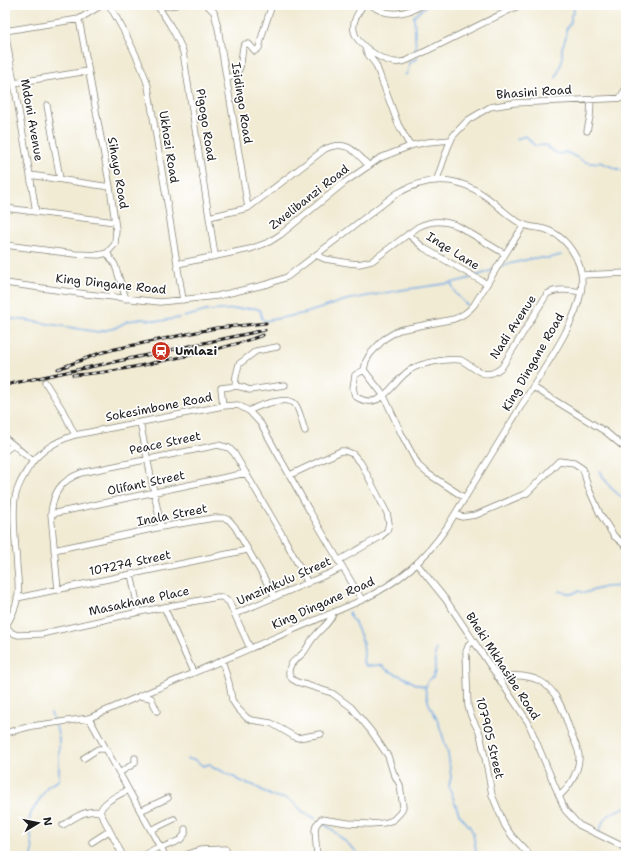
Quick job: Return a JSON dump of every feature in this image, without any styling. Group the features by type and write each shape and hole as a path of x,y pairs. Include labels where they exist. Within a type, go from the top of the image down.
{"street":[{"path":"5,31 79,18 102,5"},
{"name":"Ukhozi Road","path":"109,5 142,69 148,86 183,300"},
{"path":"157,6 176,5"},
{"name":"Isidingo Road","path":"207,5 212,9 216,17 248,208"},
{"path":"227,79 239,71 243,47 245,44 249,44 255,51 259,48 272,5"},
{"path":"363,5 354,19 354,29 357,39 365,47 388,61 393,62 406,61 520,5"},
{"path":"371,5 384,12 395,14 411,10 422,5"},
{"name":"Pigogo Road","path":"157,6 169,23 183,52 215,255"},
{"name":"Sihayo Road","path":"79,18 110,186 115,222 115,244 107,253"},
{"name":"Mdoni Avenue","path":"5,31 36,212"},
{"path":"365,47 367,53 376,64 398,124 410,146"},
{"path":"14,83 88,71"},
{"path":"623,98 626,88"},
{"name":"Bhasini Road","path":"437,179 451,140 468,120 490,107 514,103 623,98"},
{"path":"588,131 591,100"},
{"path":"47,105 60,179"},
{"name":"Zwelibanzi Road","path":"177,264 250,249 269,242 280,235 345,182 386,154 428,142 451,140"},
{"path":"209,217 248,208 320,153 335,145 341,145 351,149 369,166"},
{"path":"30,175 110,186"},
{"name":"King Dingane Road","path":"5,283 160,302 217,296 277,282 287,277 396,194 413,186 437,179 467,185 481,191 512,218 524,225 548,230 557,234 565,241 576,256 582,275 581,292 576,308 560,342 436,544 417,564 388,585 362,600 89,718 32,726 5,733"},
{"path":"5,208 115,222"},
{"path":"316,255 328,260 349,263 364,263 372,261 408,234 425,223 430,222 450,222 505,254"},
{"path":"364,370 366,361 370,354 391,334 399,330 462,316 474,305 524,225"},
{"name":"Inqe Lane","path":"408,234 424,248 487,284"},
{"path":"5,245 75,254 99,255 107,253 115,265 126,298"},
{"path":"582,275 626,274"},
{"name":"Nadi Avenue","path":"384,396 407,372 412,369 418,366 451,359 461,360 483,374 493,373 502,367 548,294 563,290 581,292"},
{"path":"235,386 237,368 239,364 256,350 277,347"},
{"path":"364,370 358,373 355,377 352,388 354,395 368,401 373,401 384,396"},
{"path":"364,370 384,396 418,465 427,473 465,498"},
{"path":"45,382 62,408 75,435"},
{"path":"223,406 221,388 235,386 244,387 249,390 285,385"},
{"path":"533,387 606,432 626,449"},
{"path":"305,431 295,404 289,400 261,405 249,411 261,424 342,568 362,600"},
{"name":"Sokesimbone Road","path":"5,626 14,609 19,588 14,513 15,497 18,484 33,461 44,450 63,438 75,435 223,406 238,405 249,411"},
{"path":"140,422 161,527"},
{"path":"5,438 33,461"},
{"path":"5,451 13,445"},
{"name":"Peace Street","path":"58,590 54,550 52,502 56,492 63,483 72,476 81,473 148,458 218,445 229,448 234,453 308,582"},
{"path":"290,475 341,451 353,454 361,463 387,513 389,527 380,537 338,561"},
{"path":"455,514 462,517 468,517 527,493 559,461 574,463 583,469 600,514 614,536 626,546"},
{"name":"Olifant Street","path":"52,514 246,473"},
{"name":"Inala Street","path":"54,550 161,527 214,518 224,518 229,520 236,527 275,597"},
{"name":"107274 Street","path":"17,598 248,550"},
{"name":"Bheki Mkhasibe Road","path":"417,564 446,600 528,722 565,810 580,825 626,848"},
{"name":"Umzimkulu Street","path":"236,614 342,568"},
{"path":"131,574 139,612"},
{"name":"Masakhane Place","path":"5,626 12,633 18,635 41,634 139,612 222,597 229,602 236,614 250,648"},
{"path":"164,607 193,672"},
{"path":"317,856 315,830 316,825 321,819 348,823 384,823 395,819 403,807 400,786 393,772 388,756 372,731 360,719 354,710 336,695 297,682 292,679 289,674 289,667 292,662 303,653 315,636 327,625 334,612"},
{"name":"107905 Street","path":"473,642 469,644 466,652 469,709 480,734 488,767 492,794 501,819 512,836 523,847 528,856"},
{"path":"222,660 229,683 232,700 247,718 270,723 298,738 322,734"},
{"path":"497,677 514,676 540,681 550,689 560,704 577,746 580,758 569,785 559,796"},
{"path":"139,696 151,698 157,711"},
{"path":"89,718 165,856"},
{"path":"84,758 98,749 106,749"},
{"path":"119,773 135,763 135,758"},
{"path":"122,856 100,812 102,806 107,802 128,790"},
{"path":"140,811 168,798"},
{"path":"63,825 90,811 95,810 100,812"},
{"path":"151,830 174,819"},
{"path":"142,856 160,847 180,840 185,834 186,829"},
{"path":"92,842 109,831"},
{"path":"183,856 196,850 226,849"}],"waterway":[{"path":"416,52 414,16 427,5"},
{"path":"556,78 562,61 562,48 566,37 566,30 571,22 571,15 574,12 573,5"},
{"path":"405,75 408,72 409,63 418,58"},
{"path":"516,139 526,136 535,146 545,145 557,153 560,154 566,152 586,162 599,162 626,173"},
{"path":"499,268 534,258 549,258 561,255"},
{"path":"476,276 493,270"},
{"path":"184,317 206,311 254,308 260,310 262,319 265,321 306,313 346,300 451,283 471,278"},
{"path":"451,283 456,294 467,305"},
{"path":"5,317 98,332 115,328 128,321 141,319 160,321 179,318"},
{"path":"599,471 611,488 626,501"},
{"path":"559,591 572,594 578,591 584,593 605,587 626,586"},
{"path":"349,612 351,619 354,621 359,631 364,651 363,662 366,666 381,665 387,670 416,684 426,687"},
{"path":"436,649 435,671 433,677 428,681 425,689 429,704 438,721 448,753 451,777 449,786 459,814 473,833 478,856"},
{"path":"51,713 53,719"},
{"path":"32,856 33,851 29,821 31,813 48,786 59,780 59,739 56,726"},
{"path":"187,759 195,760 203,766 210,764 213,768 253,785 272,796 288,799 304,813 316,819"},
{"path":"599,833 605,818 626,807"},
{"path":"323,824 330,828 356,851 359,856"}],"railway":[{"path":"58,369 115,349 216,328 266,323"},
{"path":"5,385 265,330"},
{"path":"73,375 144,365 239,343 263,335"}],"place":[{"name":"Umlazi","path":"161,351"}]}
